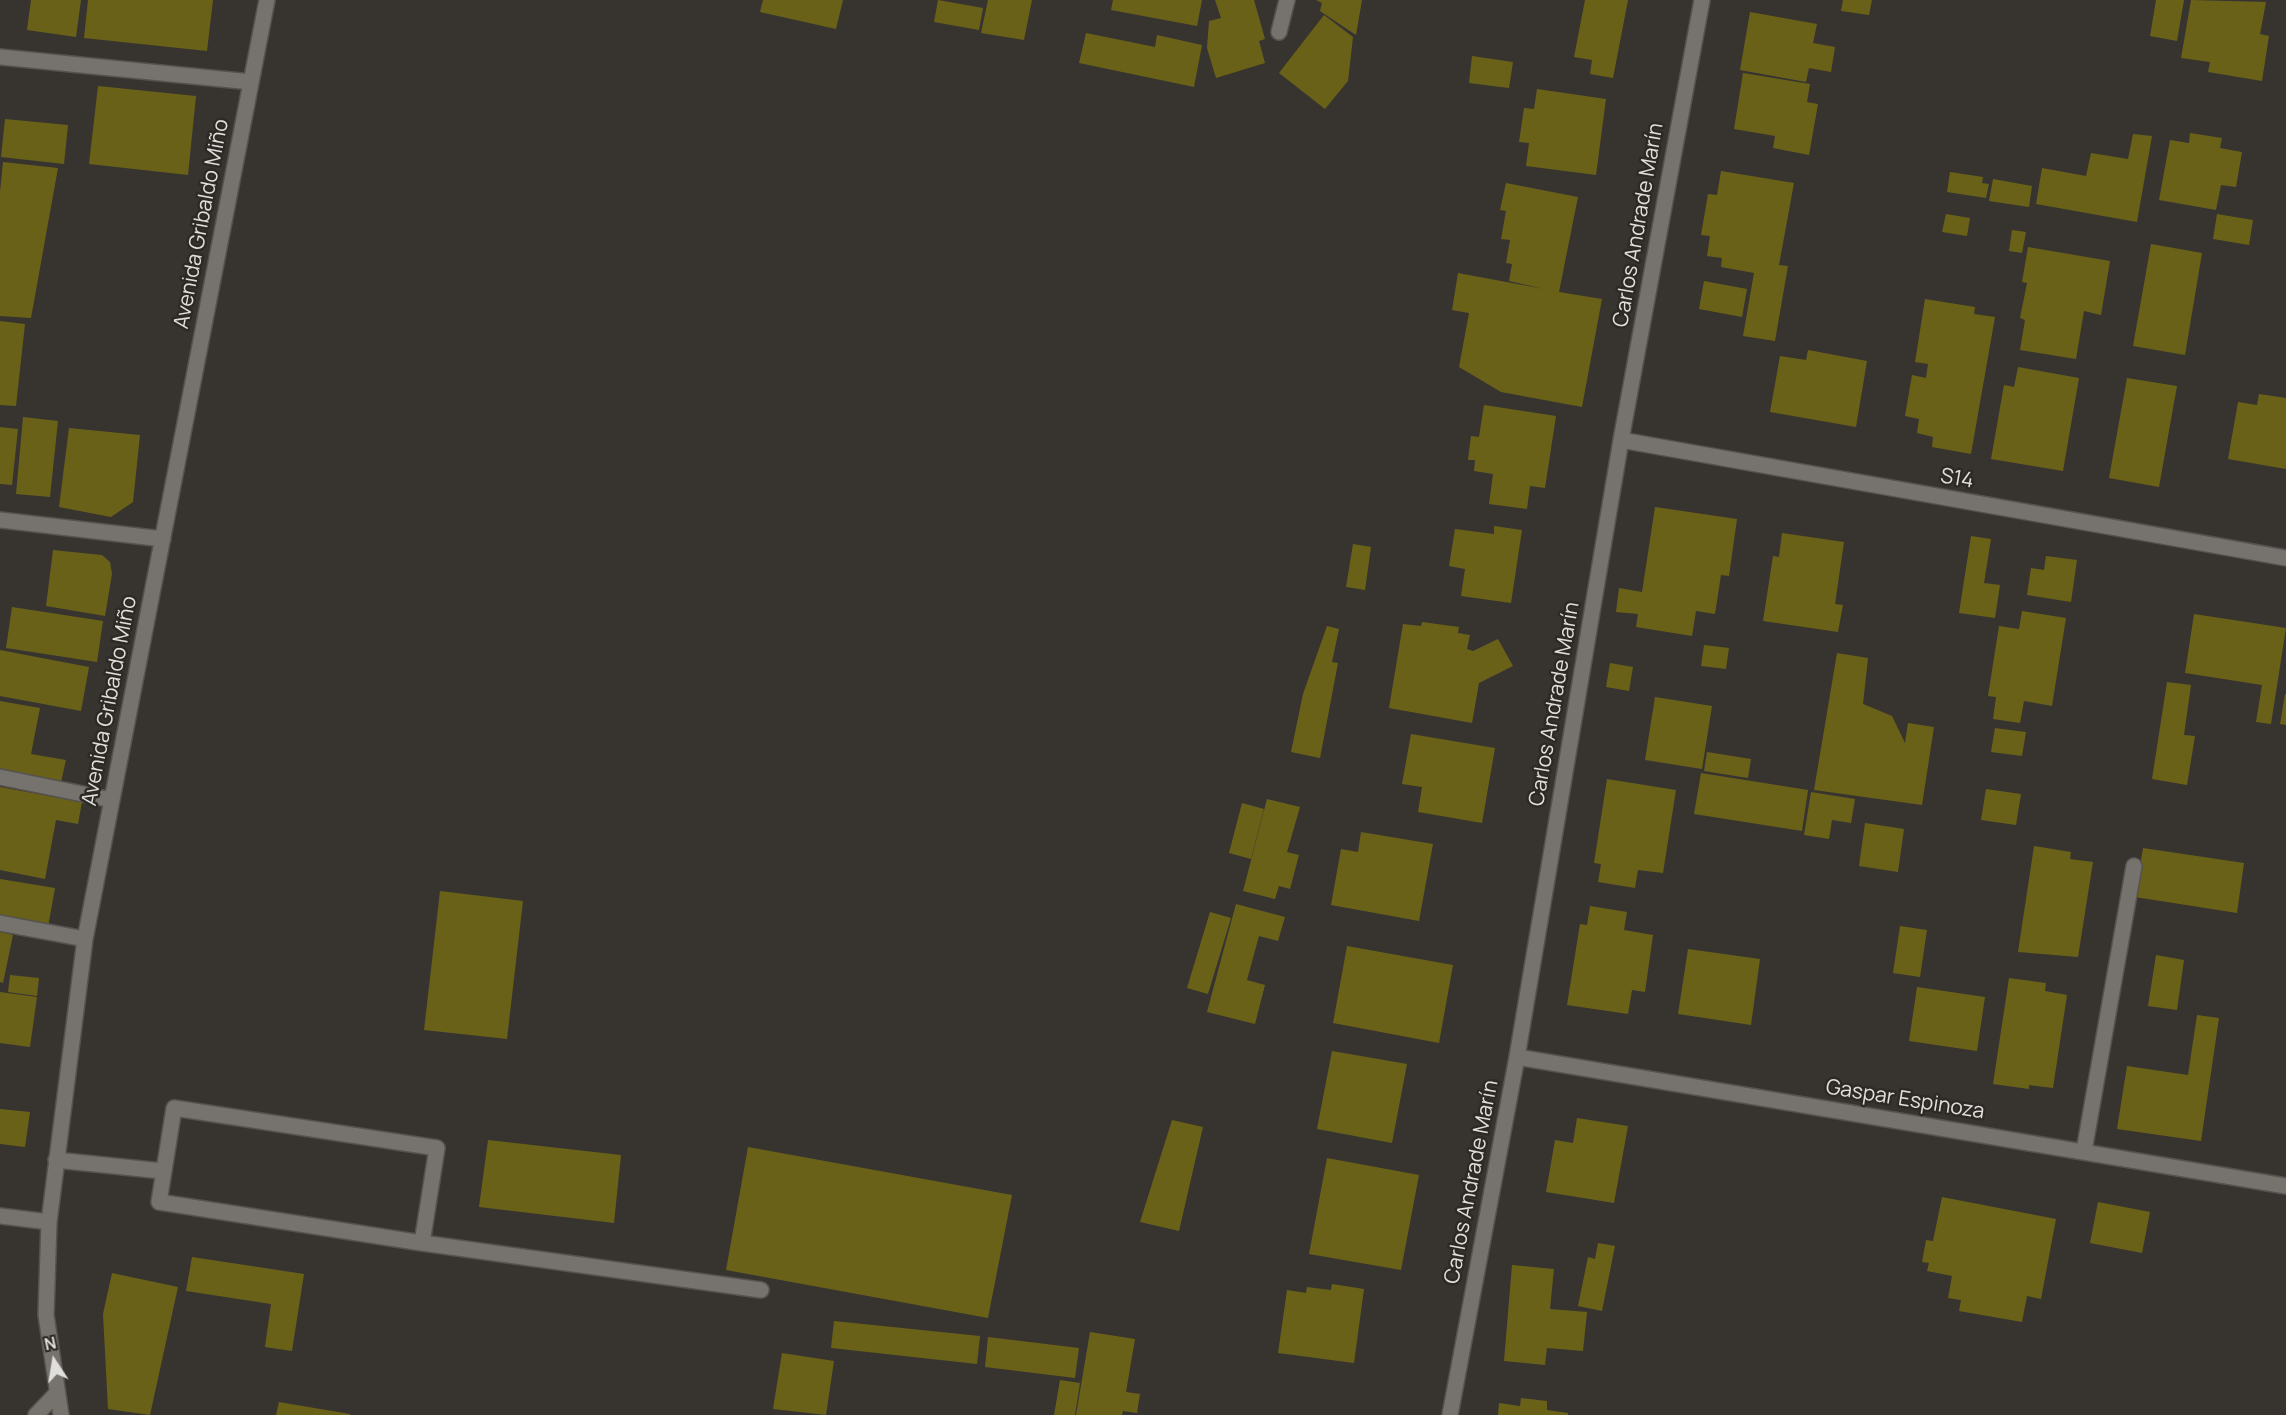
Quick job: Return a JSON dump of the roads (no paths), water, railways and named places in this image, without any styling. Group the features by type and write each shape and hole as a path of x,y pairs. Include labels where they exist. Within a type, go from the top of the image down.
{"street":[{"name":"Avenida Gribaldo Miño","path":"61,1415 46,1315 49,1222 85,939 267,0"},
{"path":"1280,32 1287,0"},
{"name":"Carlos Andrade Marín","path":"1450,1415 1517,1057 1621,440 1702,0"},
{"path":"0,57 251,82"},
{"name":"S14","path":"1621,440 2286,558"},
{"path":"0,520 163,539"},
{"path":"0,777 112,800"},
{"path":"2084,1151 2134,866"},
{"path":"0,923 85,939"},
{"name":"Gaspar Espinoza","path":"1517,1057 2286,1186"},
{"path":"422,1243 437,1148 174,1108 162,1171 159,1202 422,1243 761,1290"},
{"path":"56,1160 162,1171"},
{"path":"0,1216 49,1222"},
{"path":"36,1415 57,1393"}]}
